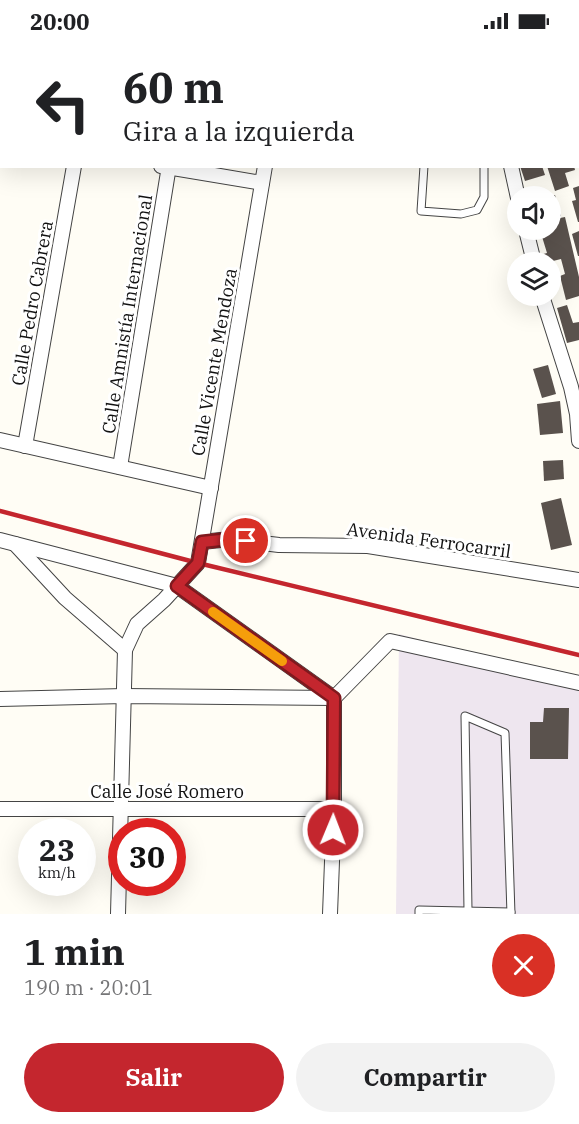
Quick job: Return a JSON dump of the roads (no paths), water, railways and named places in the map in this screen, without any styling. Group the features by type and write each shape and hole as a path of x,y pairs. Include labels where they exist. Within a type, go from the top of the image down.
{"street":[{"name":"Calle Pedro Cabrera","path":"25,446 74,168"},
{"name":"Calle Amnistía Internacional","path":"120,468 167,168"},
{"path":"173,168 262,183"},
{"name":"Calle Vicente Mendoza","path":"177,586 198,563 265,168"},
{"path":"511,168 515,186"},
{"path":"545,306 571,387 577,414 579,441"},
{"path":"0,440 211,488"},
{"name":"Avenida Ferrocarril","path":"202,542 230,539 279,545 368,546 579,580"},
{"path":"0,540 177,586 334,698"},
{"path":"15,544 65,598 125,650"},
{"path":"118,914 125,650 137,624 177,586"},
{"path":"330,914 334,809 334,698 390,641 579,683"},
{"path":"0,699 124,696 334,698"},
{"name":"Calle José Romero","path":"0,809 334,809"}],"lane":[{"path":"424,168 421,211 461,214 477,210 484,197 484,168"},
{"path":"419,914 419,910 511,913 505,734 465,716 468,910"}],"railway":[{"path":"0,511 198,563 579,655"}]}
